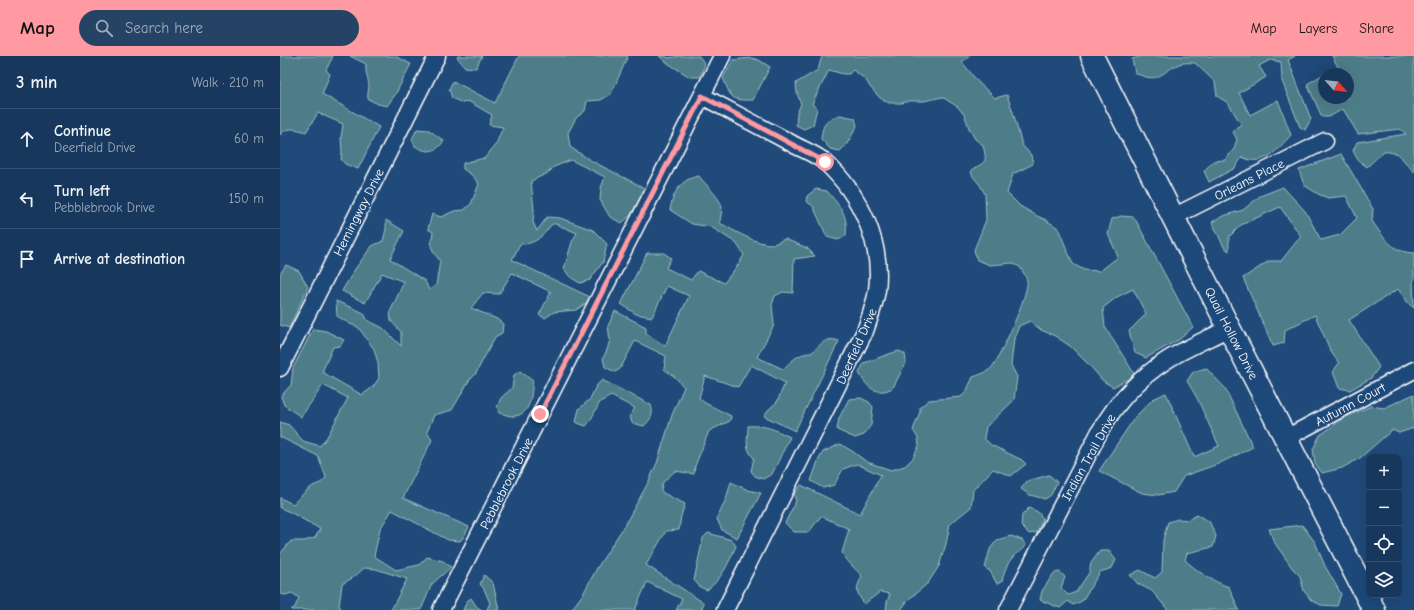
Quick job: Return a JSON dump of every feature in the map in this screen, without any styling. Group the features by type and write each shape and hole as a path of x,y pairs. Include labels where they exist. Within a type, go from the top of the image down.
{"street":[{"name":"Hemingway Drive","path":"280,368 436,56"},
{"name":"Pebblebrook Drive","path":"441,610 722,56"},
{"name":"Quail Hollow Drive","path":"1092,56 1229,328 1374,610"},
{"name":"Deerfield Drive","path":"702,96 825,162 846,185 857,201 874,240 877,263 877,289 874,307 866,331 725,610"},
{"name":"Orleans Place","path":"1173,217 1325,141"},
{"name":"Indian Trail Drive","path":"1008,610 1093,444 1118,404 1148,374 1167,360 1229,328"},
{"name":"Autumn Court","path":"1286,438 1414,370"}],"green space":[{"path":"280,56 333,56 326,70 330,74 322,94 379,127 358,169 345,164 341,159 343,124 318,113 306,132 296,129 289,129 280,135"},
{"path":"350,56 395,56 411,64 395,95 387,106 378,104 368,99 369,85 366,64"},
{"path":"482,56 476,68 465,67 457,57"},
{"path":"519,56 628,56 611,94 601,100 587,101 585,111 576,118 568,133 570,147 590,160 646,189 631,215 622,223 610,217 600,200 601,188 605,177 571,160 554,167 548,173 531,181 534,210 533,222 537,231 547,217 560,218 593,230 607,244 603,262 590,280 580,283 570,277 564,269 572,242 577,233 556,224 552,224 535,241 520,244 512,260 590,297 585,304 576,310 554,312 545,318 539,315 551,292 512,273 499,294 483,293 471,308 497,319 503,324 502,333 495,337 475,375 470,379 452,410 434,415 427,432 432,440 403,498 469,527 460,541 448,540 392,510 380,529 374,556 396,570 419,565 427,557 443,561 451,567 432,584 421,610 391,610 407,579 376,569 364,568 354,577 342,584 339,606 343,610 291,610 295,607 299,598 292,593 285,595 280,594 280,554 291,541 304,541 315,538 320,529 280,508 280,498 293,504 307,490 322,482 326,477 318,456 280,437 280,422 289,425 303,441 320,446 327,437 348,398 323,385 301,417 284,405 281,396 291,385 293,368 313,329 326,331 344,340 340,346 333,347 322,372 362,395 373,387 379,378 378,363 374,349 358,327 337,316 336,301 364,313 367,320 383,328 401,346 401,332 391,321 390,312 404,282 382,273 365,303 342,291 355,269 372,246 383,241 386,229 386,220 404,231 390,259 425,281 429,290 436,285 440,261 431,246 433,232 428,229 432,214 441,217 454,211 464,210 471,204 479,184 473,176 463,169 463,163 485,158 496,144 503,127 489,125 492,115 468,101 462,103 452,98 449,89 453,81 495,103"},
{"path":"659,56 666,56 668,58 680,56 699,56 705,64 700,77 690,77"},
{"path":"822,56 970,56 962,62 978,82 995,98 1007,95 1022,145 1031,155 1033,164 1013,174 1007,193 1020,206 1058,228 1073,264 1084,270 1100,271 1118,257 1108,234 1112,219 1121,216 1134,217 1193,327 1180,339 1146,358 1135,353 1129,331 1146,314 1133,289 1117,297 1103,308 1105,327 1135,375 1113,387 1103,381 1070,346 1055,336 1041,330 1030,321 1019,326 1014,339 1011,365 1017,377 1014,400 986,427 984,438 991,445 1022,460 1026,464 1011,476 993,469 973,490 971,507 950,524 939,566 928,583 908,600 901,610 886,610 890,594 880,592 864,604 857,590 862,576 842,553 849,529 821,516 809,532 794,532 785,523 796,501 794,494 801,485 860,514 881,475 857,464 843,469 834,485 823,488 811,481 823,452 840,444 867,462 891,470 905,466 913,458 919,446 918,438 913,430 920,412 920,407 929,400 961,397 966,392 973,377 986,372 992,367 1014,324 1024,297 1027,281 1020,267 1012,263 990,265 977,260 974,250 986,220 985,194 972,175 971,170 983,163 985,155 983,145 975,139 965,116 958,107 942,97 924,101 889,103 880,98 866,80 853,70 849,74 843,74 829,70 812,104 817,108 813,125 804,129 796,125 797,113 801,104 797,93 796,83 818,70"},
{"path":"1142,56 1295,56 1288,60 1311,119 1305,130 1300,127 1282,81 1281,62 1270,60 1259,66 1266,77 1239,93 1250,115 1278,100 1291,135 1270,156 1257,160 1250,160 1242,157 1235,168 1209,182 1204,171 1213,161 1225,160 1234,149 1237,139 1233,132 1241,124 1228,103 1217,96 1215,82 1195,63 1181,63 1154,78 1149,78 1135,73 1132,59"},
{"path":"1332,56 1414,56 1414,172 1398,154 1384,151 1367,167 1358,160 1353,151 1357,142 1406,134 1400,129 1358,134 1343,109 1329,117 1322,117 1307,84 1318,78 1318,104 1354,104 1354,68 1336,68 1338,67"},
{"path":"751,58 759,60 770,67 753,100 740,100 730,94 723,78 733,60"},
{"path":"840,115 855,118 857,126 847,144 840,151 830,149 821,139 826,123"},
{"path":"417,129 429,130 444,141 435,150 428,151 420,149 415,146 412,139"},
{"path":"1341,154 1373,209 1372,221 1380,233 1389,243 1399,250 1414,252 1414,308 1409,304 1398,289 1349,320 1379,367 1371,378 1350,390 1339,388 1333,372 1339,363 1331,352 1315,315 1285,330 1284,343 1273,346 1243,278 1269,261 1281,261 1301,236 1280,207 1241,225 1229,237 1229,251 1224,247 1212,222 1223,216 1243,210 1260,196 1283,187 1305,211 1321,240 1340,235 1357,218 1346,196 1328,198 1318,194 1304,185 1299,170"},
{"path":"699,176 721,204 722,209 720,223 745,236 767,244 773,244 785,239 807,248 815,256 794,259 793,293 783,292 775,296 772,305 774,325 757,357 783,369 802,354 811,353 827,340 839,341 795,431 764,416 777,402 785,383 751,365 738,387 705,376 699,398 705,403 731,416 730,421 709,431 695,466 694,474 675,471 663,482 661,490 663,493 685,504 679,530 666,531 646,565 704,603 701,610 676,610 682,599 647,582 635,610 571,610 583,594 648,483 657,463 672,415 684,387 675,377 664,369 666,356 635,341 620,369 615,372 605,367 603,358 610,340 608,326 615,311 646,327 646,333 665,346 689,296 667,286 652,317 636,314 621,304 647,253 664,253 671,258 666,268 691,280 698,271 724,283 744,255 736,243 711,227 692,224 670,210 673,198 678,188 687,180"},
{"path":"816,189 827,191 840,207 845,216 846,236 838,240 827,237 813,206 806,201 807,196"},
{"path":"286,265 299,271 308,287 289,328 280,325 280,274"},
{"path":"899,351 905,354 906,362 894,386 889,390 874,390 864,381 859,373 864,363"},
{"path":"1206,368 1225,388 1253,447 1218,464 1184,476 1174,492 1158,495 1142,493 1099,471 1135,417 1153,399 1166,393 1194,457 1219,446 1197,398 1187,381 1193,372"},
{"path":"520,371 533,381 528,407 521,414 515,416 499,413 497,407 501,398 512,388 514,375"},
{"path":"602,380 651,405 651,417 644,426 632,423 630,416 635,408 611,396 600,402 586,426 576,422 579,409 590,399 596,386"},
{"path":"1414,394 1414,428 1399,433 1392,430 1360,458 1342,468 1322,473 1315,463 1313,449 1320,435 1346,417 1371,406 1384,408"},
{"path":"861,398 869,402 873,407 871,425 864,435 855,438 837,430 839,418 849,399"},
{"path":"748,426 770,428 790,437 772,474 763,479 755,476 751,471 754,458 748,447"},
{"path":"1049,475 1057,482 1051,495 1045,499 1030,495 1021,489 1027,481"},
{"path":"731,482 748,490 761,493 737,538 722,530 717,519 726,499"},
{"path":"1029,508 1038,512 1043,519 1037,532 1029,534 1021,526 1022,515"},
{"path":"1197,515 1209,521 1216,536 1213,547 1187,553 1185,560 1206,576 1229,587 1239,610 1168,610 1152,591 1138,584 1130,575 1140,570 1155,578 1162,572 1163,540 1168,522 1178,519 1188,520"},
{"path":"1302,525 1315,542 1325,566 1341,594 1337,606 1321,605 1311,600 1304,591 1300,576 1293,569 1274,542 1269,529"},
{"path":"708,533 732,540 736,546 721,575 707,590 700,587 694,580 703,538"},
{"path":"1011,536 1022,540 1026,545 1009,562 1002,581 997,584 990,571 985,568 990,549 997,540"},
{"path":"1100,551 1109,551 1116,560 1112,568 1100,572 1082,601 1073,605 1068,601 1060,608 1040,600 1042,591 1054,573 1060,572 1065,577 1061,588 1068,595 1076,592 1089,573 1091,563"},
{"path":"484,575 493,583 499,610 486,610 490,603 484,589 480,584"},
{"path":"471,598 477,607 482,610 463,610 467,601"}],"route":[{"path":"540,414 702,96 825,162"}]}
